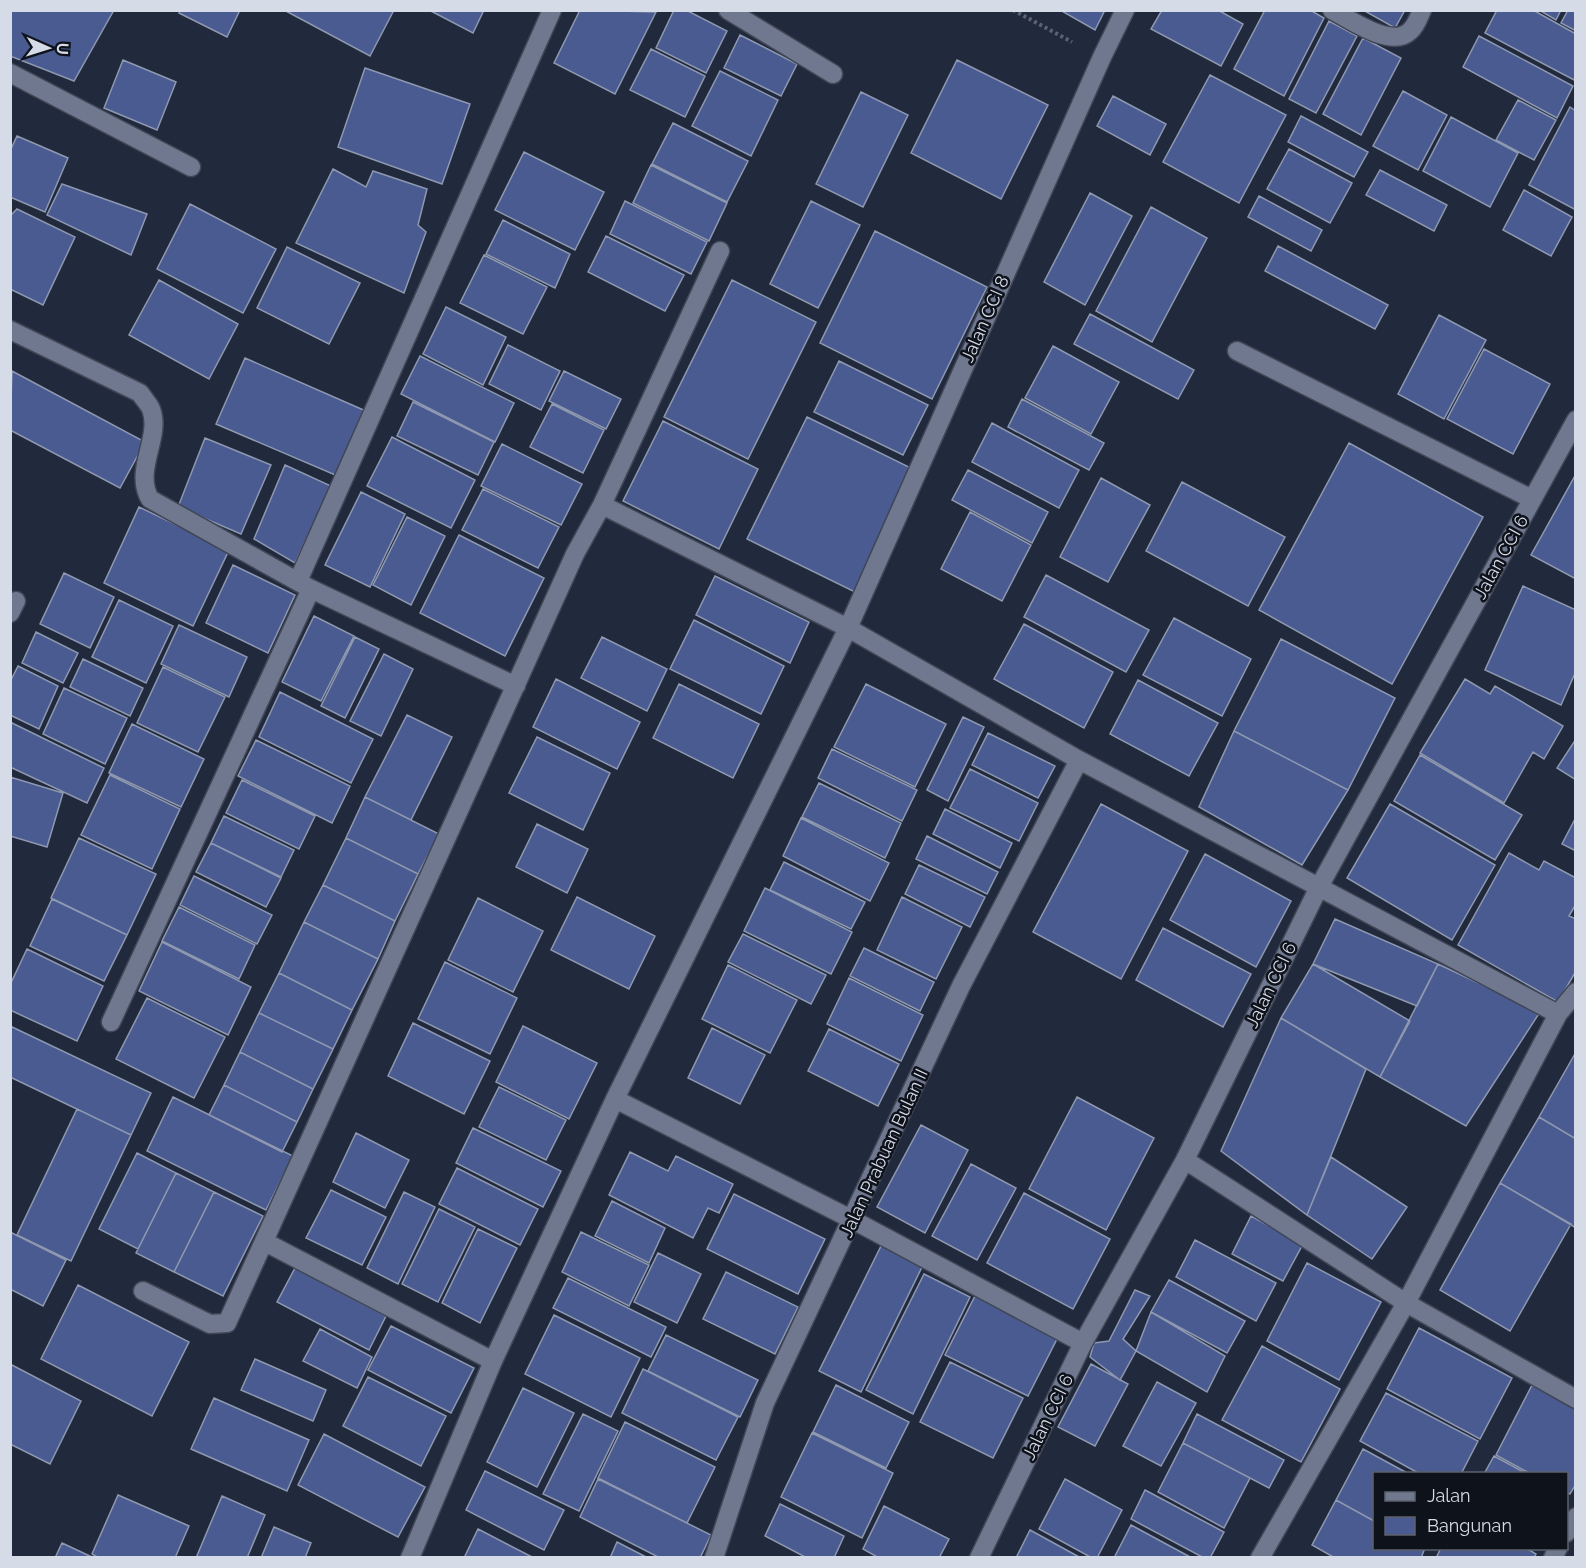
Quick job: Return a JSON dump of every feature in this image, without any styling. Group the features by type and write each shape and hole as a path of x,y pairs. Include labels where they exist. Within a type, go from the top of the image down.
{"street":[{"path":"111,1022 304,585 552,10"},
{"path":"728,10 833,74"},
{"name":"Jalan CCI 8","path":"410,1557 493,1361 615,1100 848,628 1125,10"},
{"path":"1332,10 1388,38 1404,37 1413,30 1422,10"},
{"path":"10,73 191,167"},
{"path":"143,1291 210,1324 226,1323 265,1242 576,554 602,505 720,251"},
{"path":"10,330 140,393 152,410 152,427 144,479 144,489 150,499 304,585 516,686"},
{"path":"1237,351 1532,499"},
{"name":"Jalan CCI 6","path":"979,1557 1083,1343 1185,1160 1319,887 1575,420"},
{"path":"602,505 848,628 1079,760 1558,1014"},
{"name":"Jalan Prabuan Bulan II","path":"714,1557 765,1403 961,986 1079,760"},
{"path":"1260,1557 1407,1303 1558,1014 1575,992"},
{"path":"615,1100 853,1220 1083,1343"},
{"path":"1185,1160 1407,1303 1575,1399"},
{"path":"265,1242 493,1361"}],"path":[{"path":"1013,10 1102,57"}],"building":[{"path":"10,10 114,10 74,81 10,56"},
{"path":"180,10 240,10 227,37 179,13"},
{"path":"284,10 394,10 370,56"},
{"path":"429,10 484,10 473,33"},
{"path":"580,10 656,12 615,94 554,63"},
{"path":"674,10 686,10 727,31 706,73 656,48"},
{"path":"1060,10 1105,10 1095,30"},
{"path":"1162,10 1218,10 1243,24 1221,66 1151,29"},
{"path":"1265,10 1310,10 1324,18 1284,96 1234,69"},
{"path":"1363,10 1405,10 1395,28"},
{"path":"1497,10 1533,10 1576,34 1576,81 1485,33"},
{"path":"1539,10 1561,10 1556,20"},
{"path":"1568,10 1576,10 1576,31 1561,23"},
{"path":"1329,21 1357,36 1316,113 1289,99"},
{"path":"740,35 797,64 781,96 724,68"},
{"path":"1479,36 1573,86 1557,118 1463,67"},
{"path":"1363,38 1401,58 1361,135 1323,114"},
{"path":"651,49 705,76 685,117 630,90"},
{"path":"123,60 176,82 157,130 104,108"},
{"path":"957,60 1048,105 1001,199 911,153"},
{"path":"365,68 470,104 442,184 338,147"},
{"path":"720,71 778,100 751,156 692,126"},
{"path":"1210,75 1286,115 1239,203 1163,162"},
{"path":"1403,91 1447,115 1418,170 1373,146"},
{"path":"861,92 908,115 863,207 816,184"},
{"path":"1113,96 1166,124 1150,155 1097,126"},
{"path":"1518,100 1556,120 1534,160 1496,140"},
{"path":"1570,107 1576,111 1576,210 1529,185"},
{"path":"1301,116 1368,152 1354,177 1288,142"},
{"path":"1451,117 1518,153 1490,207 1423,171"},
{"path":"673,123 748,161 727,202 652,164"},
{"path":"17,136 68,158 45,212 10,197 10,151"},
{"path":"1289,149 1352,183 1330,223 1267,189"},
{"path":"524,152 604,192 575,250 495,210"},
{"path":"651,165 727,203 709,241 633,203"},
{"path":"333,169 366,187 373,171 427,189 418,225 426,232 404,293 296,243"},
{"path":"1380,170 1447,205 1434,231 1366,195"},
{"path":"62,184 147,214 131,255 47,215"},
{"path":"1524,190 1572,217 1551,256 1503,230"},
{"path":"1090,193 1132,216 1085,305 1044,282"},
{"path":"1259,196 1322,230 1311,251 1248,217"},
{"path":"625,201 707,242 691,274 610,234"},
{"path":"811,201 860,225 818,308 770,284"},
{"path":"190,204 276,249 243,313 157,269"},
{"path":"1151,207 1207,238 1152,342 1096,311"},
{"path":"17,209 75,237 43,305 10,289 10,216"},
{"path":"503,220 570,254 555,288 486,254"},
{"path":"875,231 987,287 932,399 820,343"},
{"path":"606,236 684,275 665,311 588,272"},
{"path":"1278,246 1388,305 1375,329 1265,271"},
{"path":"287,247 360,283 329,344 257,308"},
{"path":"484,255 547,287 523,334 460,303"},
{"path":"159,280 238,324 209,379 129,335"},
{"path":"732,280 816,322 748,459 664,417"},
{"path":"446,307 506,337 483,385 423,354"},
{"path":"1090,314 1194,370 1178,399 1074,344"},
{"path":"1439,315 1486,340 1444,419 1398,394"},
{"path":"508,345 560,371 541,410 489,384"},
{"path":"1053,346 1119,382 1091,434 1025,398"},
{"path":"1484,349 1550,384 1513,454 1447,419"},
{"path":"420,356 514,403 495,442 401,394"},
{"path":"245,358 368,412 340,477 216,424"},
{"path":"839,361 928,405 903,455 814,412"},
{"path":"12,371 145,442 120,488 10,430"},
{"path":"564,371 621,399 606,429 549,401"},
{"path":"1022,399 1104,443 1089,470 1008,427"},
{"path":"413,402 494,442 478,475 397,436"},
{"path":"552,404 604,430 583,473 530,447"},
{"path":"807,417 915,470 855,592 747,539"},
{"path":"663,421 758,469 719,549 623,501"},
{"path":"992,423 1079,470 1059,508 972,462"},
{"path":"392,437 475,480 451,528 367,486"},
{"path":"205,438 271,465 241,534 178,507"},
{"path":"1349,443 1483,517 1392,684 1259,610"},
{"path":"502,444 582,484 561,525 481,486"},
{"path":"285,465 331,486 295,563 254,539"},
{"path":"968,470 1048,512 1032,543 952,500"},
{"path":"1576,474 1576,579 1531,555"},
{"path":"1101,478 1150,505 1108,582 1060,557"},
{"path":"1182,482 1285,537 1248,606 1146,551"},
{"path":"483,489 559,527 538,568 462,530"},
{"path":"361,492 405,514 370,587 325,565"},
{"path":"139,507 229,550 193,626 104,583"},
{"path":"970,512 1031,545 1002,601 941,569"},
{"path":"407,517 445,536 411,605 373,585"},
{"path":"459,535 544,578 505,656 420,613"},
{"path":"233,565 295,595 268,653 206,623"},
{"path":"64,573 114,597 90,648 40,624"},
{"path":"1046,575 1149,630 1126,672 1024,617"},
{"path":"715,576 809,622 790,663 696,615"},
{"path":"1523,586 1576,610 1576,671 1561,705 1485,670"},
{"path":"119,600 173,626 146,683 92,657"},
{"path":"314,616 354,636 321,701 282,682"},
{"path":"1174,618 1251,659 1222,716 1143,675"},
{"path":"694,620 784,666 761,714 670,669"},
{"path":"1024,624 1113,672 1084,728 994,679"},
{"path":"179,625 247,657 229,697 161,664"},
{"path":"36,632 78,653 63,683 22,663"},
{"path":"355,637 379,649 345,718 321,706"},
{"path":"602,637 667,669 647,711 581,678"},
{"path":"1281,639 1395,698 1348,790 1234,731"},
{"path":"384,654 413,669 381,736 350,721"},
{"path":"83,659 143,688 130,716 70,687"},
{"path":"18,666 58,686 39,729 10,715 10,682"},
{"path":"163,667 225,697 198,752 137,723"},
{"path":"556,679 640,722 617,769 533,727"},
{"path":"1465,679 1490,694 1495,686 1563,726 1544,759 1533,752 1504,803 1420,753"},
{"path":"1138,680 1218,723 1189,776 1110,734"},
{"path":"679,684 759,724 733,778 653,738"},
{"path":"866,684 946,724 915,787 834,747"},
{"path":"64,688 127,718 105,764 43,734"},
{"path":"280,692 373,739 351,783 259,737"},
{"path":"407,715 452,737 411,820 365,797"},
{"path":"963,717 984,727 948,801 927,790"},
{"path":"10,722 104,768 87,803 10,767"},
{"path":"132,724 204,759 181,807 109,773"},
{"path":"1234,731 1348,790 1302,865 1199,807"},
{"path":"988,733 1055,766 1038,798 972,765"},
{"path":"537,737 610,773 583,830 509,793"},
{"path":"1576,739 1576,780 1557,768"},
{"path":"256,740 350,786 332,823 238,776"},
{"path":"832,749 917,790 902,821 818,778"},
{"path":"1420,755 1522,815 1495,860 1394,801"},
{"path":"970,769 1038,803 1019,841 950,808"},
{"path":"110,775 180,809 152,869 81,835"},
{"path":"10,777 63,793 47,847 10,836"},
{"path":"242,780 315,816 299,849 226,813"},
{"path":"819,783 901,823 885,858 802,817"},
{"path":"365,797 439,834 418,874 346,838"},
{"path":"1101,804 1188,851 1121,979 1033,932"},
{"path":"1390,804 1495,865 1452,940 1347,878"},
{"path":"945,809 1012,843 1000,868 933,834"},
{"path":"224,816 294,850 281,877 211,843"},
{"path":"1576,817 1576,851 1562,844"},
{"path":"801,818 889,863 870,901 783,856"},
{"path":"537,824 588,849 567,893 516,867"},
{"path":"927,836 998,872 987,894 916,859"},
{"path":"79,838 156,874 127,935 51,898"},
{"path":"346,838 418,874 395,921 323,885"},
{"path":"211,843 281,878 266,907 196,872"},
{"path":"1509,853 1539,870 1544,861 1576,878 1576,904 1569,916 1576,919 1576,971 1558,1002 1458,945"},
{"path":"1205,854 1291,901 1256,967 1170,920"},
{"path":"784,862 865,902 851,929 770,890"},
{"path":"919,865 985,897 970,927 905,894"},
{"path":"194,876 272,915 257,944 180,905"},
{"path":"323,885 395,921 378,959 304,922"},
{"path":"765,888 852,932 831,974 744,931"},
{"path":"577,897 655,936 629,989 551,950"},
{"path":"902,897 962,927 936,979 877,950"},
{"path":"478,898 543,931 513,992 448,960"},
{"path":"52,899 127,935 104,981 30,946"},
{"path":"179,907 255,945 239,979 162,941"},
{"path":"1335,919 1438,964 1417,1006 1313,964"},
{"path":"304,922 378,959 352,1010 279,973"},
{"path":"1163,928 1251,974 1223,1027 1136,980"},
{"path":"743,934 826,975 811,1004 728,962"},
{"path":"162,942 251,987 228,1035 139,991"},
{"path":"864,948 934,982 920,1011 850,976"},
{"path":"27,949 103,986 77,1041 10,1010 10,985"},
{"path":"445,962 517,998 490,1054 418,1019"},
{"path":"1313,964 1410,1021 1380,1077 1281,1018"},
{"path":"1438,964 1540,1012 1466,1126 1380,1077"},
{"path":"728,965 797,1000 770,1053 702,1019"},
{"path":"279,973 352,1010 333,1049 259,1013"},
{"path":"849,978 923,1015 901,1061 827,1024"},
{"path":"147,998 225,1037 194,1098 116,1059"},
{"path":"259,1013 333,1049 313,1089 240,1052"},
{"path":"1281,1018 1366,1069 1307,1215 1221,1151"},
{"path":"413,1023 490,1061 464,1114 388,1076"},
{"path":"10,1026 151,1093 131,1135 10,1077"},
{"path":"523,1026 597,1063 569,1119 496,1082"},
{"path":"712,1028 765,1055 740,1104 688,1078"},
{"path":"829,1029 899,1064 878,1106 808,1071"},
{"path":"240,1052 313,1089 297,1122 224,1085"},
{"path":"1576,1052 1576,1139 1539,1117"},
{"path":"224,1085 297,1122 282,1152 209,1115"},
{"path":"499,1087 566,1120 546,1160 479,1127"},
{"path":"173,1097 293,1156 266,1210 147,1151"},
{"path":"1077,1097 1154,1138 1106,1230 1029,1189"},
{"path":"77,1109 131,1135 71,1261 17,1235"},
{"path":"1539,1117 1576,1139 1576,1228 1500,1183"},
{"path":"921,1125 968,1150 925,1233 877,1207"},
{"path":"473,1128 561,1171 543,1207 456,1163"},
{"path":"356,1133 409,1160 385,1208 333,1182"},
{"path":"630,1152 668,1171 676,1156 733,1184 719,1213 708,1208 693,1238 609,1195"},
{"path":"137,1153 176,1173 138,1249 99,1229"},
{"path":"1331,1157 1407,1207 1372,1259 1307,1215"},
{"path":"971,1164 1016,1188 977,1260 932,1236"},
{"path":"457,1168 538,1209 520,1245 439,1204"},
{"path":"176,1173 214,1192 174,1272 136,1253"},
{"path":"1500,1183 1571,1224 1510,1331 1440,1290"},
{"path":"331,1190 386,1217 362,1265 306,1238"},
{"path":"214,1192 263,1216 223,1296 174,1272"},
{"path":"404,1192 435,1207 398,1284 367,1268"},
{"path":"1024,1193 1110,1239 1073,1309 987,1263"},
{"path":"734,1194 825,1239 798,1294 707,1249"},
{"path":"612,1201 665,1228 649,1263 595,1236"},
{"path":"439,1209 475,1227 438,1302 402,1284"},
{"path":"1251,1216 1303,1244 1283,1281 1232,1254"},
{"path":"478,1229 517,1248 480,1323 442,1303"},
{"path":"10,1232 66,1260 43,1306 10,1289"},
{"path":"581,1232 649,1265 629,1306 562,1272"},
{"path":"1195,1240 1276,1283 1256,1321 1176,1277"},
{"path":"882,1244 923,1265 861,1392 819,1371"},
{"path":"658,1253 701,1274 677,1323 634,1302"},
{"path":"1307,1263 1381,1302 1339,1380 1267,1341"},
{"path":"295,1268 386,1316 369,1350 277,1302"},
{"path":"726,1272 798,1307 775,1354 703,1319"},
{"path":"924,1274 970,1297 913,1414 866,1390"},
{"path":"568,1278 666,1327 651,1357 553,1308"},
{"path":"1169,1280 1245,1321 1227,1353 1151,1312"},
{"path":"78,1285 189,1342 152,1416 41,1359"},
{"path":"1135,1290 1150,1296 1123,1339 1136,1351 1120,1380 1090,1357 1094,1343 1109,1341"},
{"path":"975,1296 1058,1337 1028,1396 945,1355"},
{"path":"1151,1312 1225,1356 1207,1392 1136,1351"},
{"path":"554,1315 640,1358 611,1417 525,1374"},
{"path":"391,1326 474,1368 451,1413 368,1370"},
{"path":"1419,1328 1512,1378 1480,1439 1387,1389"},
{"path":"320,1329 372,1357 357,1388 303,1361"},
{"path":"666,1335 758,1380 740,1417 648,1371"},
{"path":"1262,1346 1340,1389 1301,1462 1222,1420"},
{"path":"255,1359 326,1390 313,1421 241,1390"},
{"path":"950,1362 1023,1398 993,1458 920,1422"},
{"path":"10,1364 81,1401 50,1464 10,1444"},
{"path":"1091,1364 1128,1384 1095,1446 1058,1427"},
{"path":"643,1369 738,1417 716,1460 622,1413"},
{"path":"368,1377 446,1416 421,1466 343,1426"},
{"path":"1157,1382 1196,1403 1161,1466 1123,1446"},
{"path":"836,1385 909,1422 886,1468 813,1432"},
{"path":"1532,1385 1576,1408 1576,1484 1570,1494 1568,1494 1568,1472 1527,1472 1496,1455"},
{"path":"523,1388 574,1413 537,1487 487,1462"},
{"path":"1386,1393 1478,1441 1462,1472 1416,1472 1360,1441"},
{"path":"214,1398 309,1440 287,1491 191,1449"},
{"path":"583,1414 618,1431 579,1511 543,1494"},
{"path":"1197,1414 1284,1460 1269,1488 1183,1443"},
{"path":"625,1422 715,1467 687,1523 598,1478"},
{"path":"812,1433 893,1473 862,1538 781,1497"},
{"path":"324,1434 425,1487 398,1537 298,1485"},
{"path":"1183,1443 1250,1478 1224,1528 1158,1492"},
{"path":"1363,1449 1405,1472 1373,1472 1373,1520 1336,1500"},
{"path":"1494,1456 1523,1472 1485,1472"},
{"path":"485,1471 564,1510 544,1550 466,1510"},
{"path":"598,1479 711,1535 700,1558 660,1558 580,1517"},
{"path":"1065,1479 1122,1510 1097,1558 1092,1558 1039,1529"},
{"path":"1145,1490 1224,1532 1210,1558 1204,1558 1131,1519"},
{"path":"118,1495 189,1526 175,1558 99,1558 92,1554"},
{"path":"222,1496 265,1515 247,1558 196,1558"},
{"path":"1336,1500 1373,1520 1373,1550 1424,1550 1421,1558 1335,1558 1312,1545"},
{"path":"780,1504 844,1536 834,1558 807,1558 765,1536"},
{"path":"884,1506 949,1539 939,1558 879,1558 863,1549"},
{"path":"1131,1525 1192,1558 1114,1558"},
{"path":"274,1527 311,1543 305,1558 261,1558"},
{"path":"478,1529 534,1558 464,1558"},
{"path":"1030,1530 1081,1558 1016,1558"},
{"path":"617,1542 648,1558 610,1558"},
{"path":"62,1543 94,1558 55,1558"},
{"path":"1440,1550 1529,1550 1536,1554 1534,1558 1436,1558"}]}
